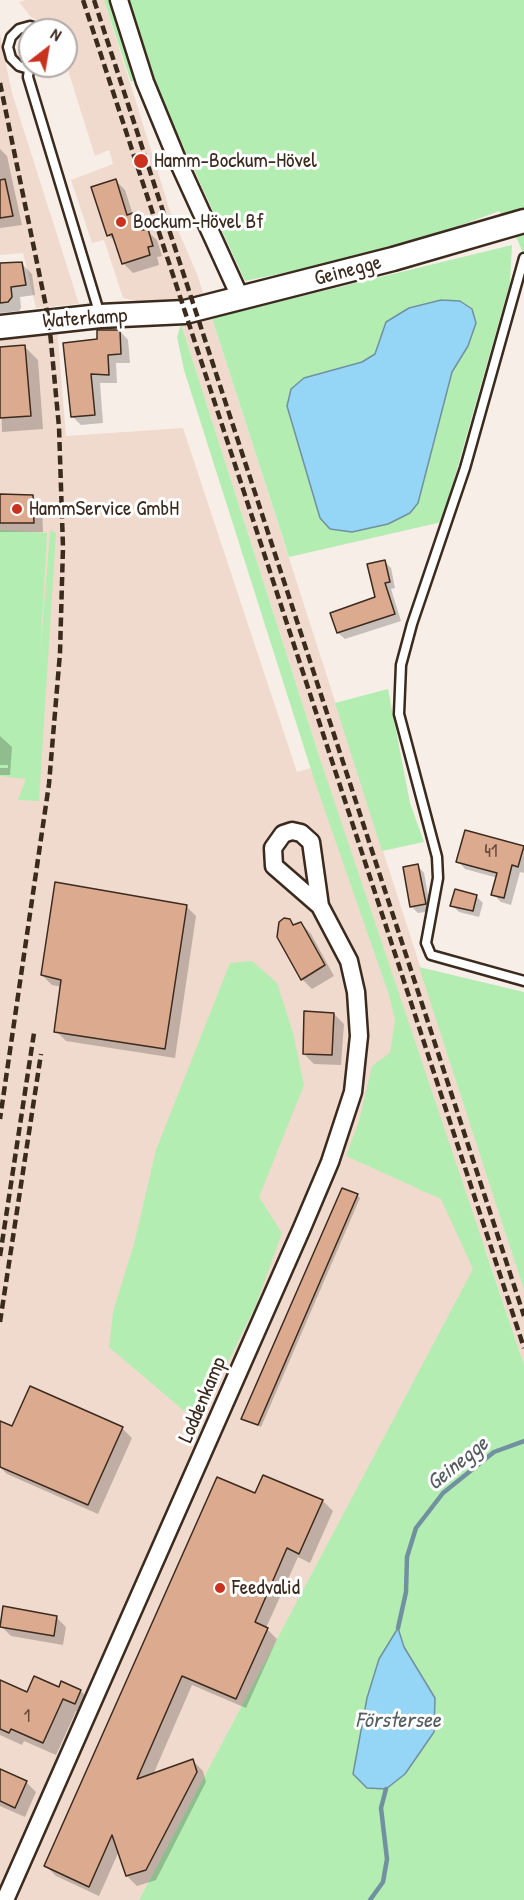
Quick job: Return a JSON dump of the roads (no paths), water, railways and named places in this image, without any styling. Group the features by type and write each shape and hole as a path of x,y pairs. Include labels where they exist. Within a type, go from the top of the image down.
{"street":[{"path":"119,0 145,82 176,157 241,299"},
{"name":"Geinegge","path":"171,314 241,299 524,221"},
{"name":"Waterkamp","path":"0,327 100,316 171,314"},
{"name":"Loddenkamp","path":"5,1900 302,1228 330,1162 353,1092 358,1060 356,992 349,961 320,906"}],"lane":[{"path":"18,30 11,37 8,47 11,58 18,65"},
{"path":"28,78 100,316"},
{"path":"524,258 465,468 412,624 401,665 399,714 437,857 438,878 426,944 430,955 524,981"}],"water":[{"path":"441,300 460,301 472,309 476,323 468,346 452,372 418,503 410,513 388,524 352,532 330,529 320,518 287,406 291,389 304,378 362,362 375,354 386,322 409,308"},
{"name":"Förstersee","path":"398,1628 404,1647 435,1698 434,1732 405,1774 386,1789 367,1788 353,1774 367,1698 379,1659"}],"waterway":[{"name":"Geinegge","path":"398,1628 406,1592 407,1557 416,1528 443,1493 494,1452 524,1441"},
{"name":"Geinegge","path":"370,1900 383,1882 387,1859 381,1808 386,1789"}],"railway":[{"path":"83,0 524,1348"},
{"path":"94,0 524,1316"},
{"path":"0,83 49,321 59,427 63,547 60,653 49,784 0,1119"},
{"path":"0,1256 34,1033"},
{"path":"0,1322 41,1054"}],"place":[{"name":"Hamm-Bockum-Hövel","path":"141,161"},
{"name":"Bockum-Hövel Bf","path":"121,222"},
{"name":"HammService GmbH","path":"17,509"},
{"name":"Feedvalid","path":"220,1588"}]}
